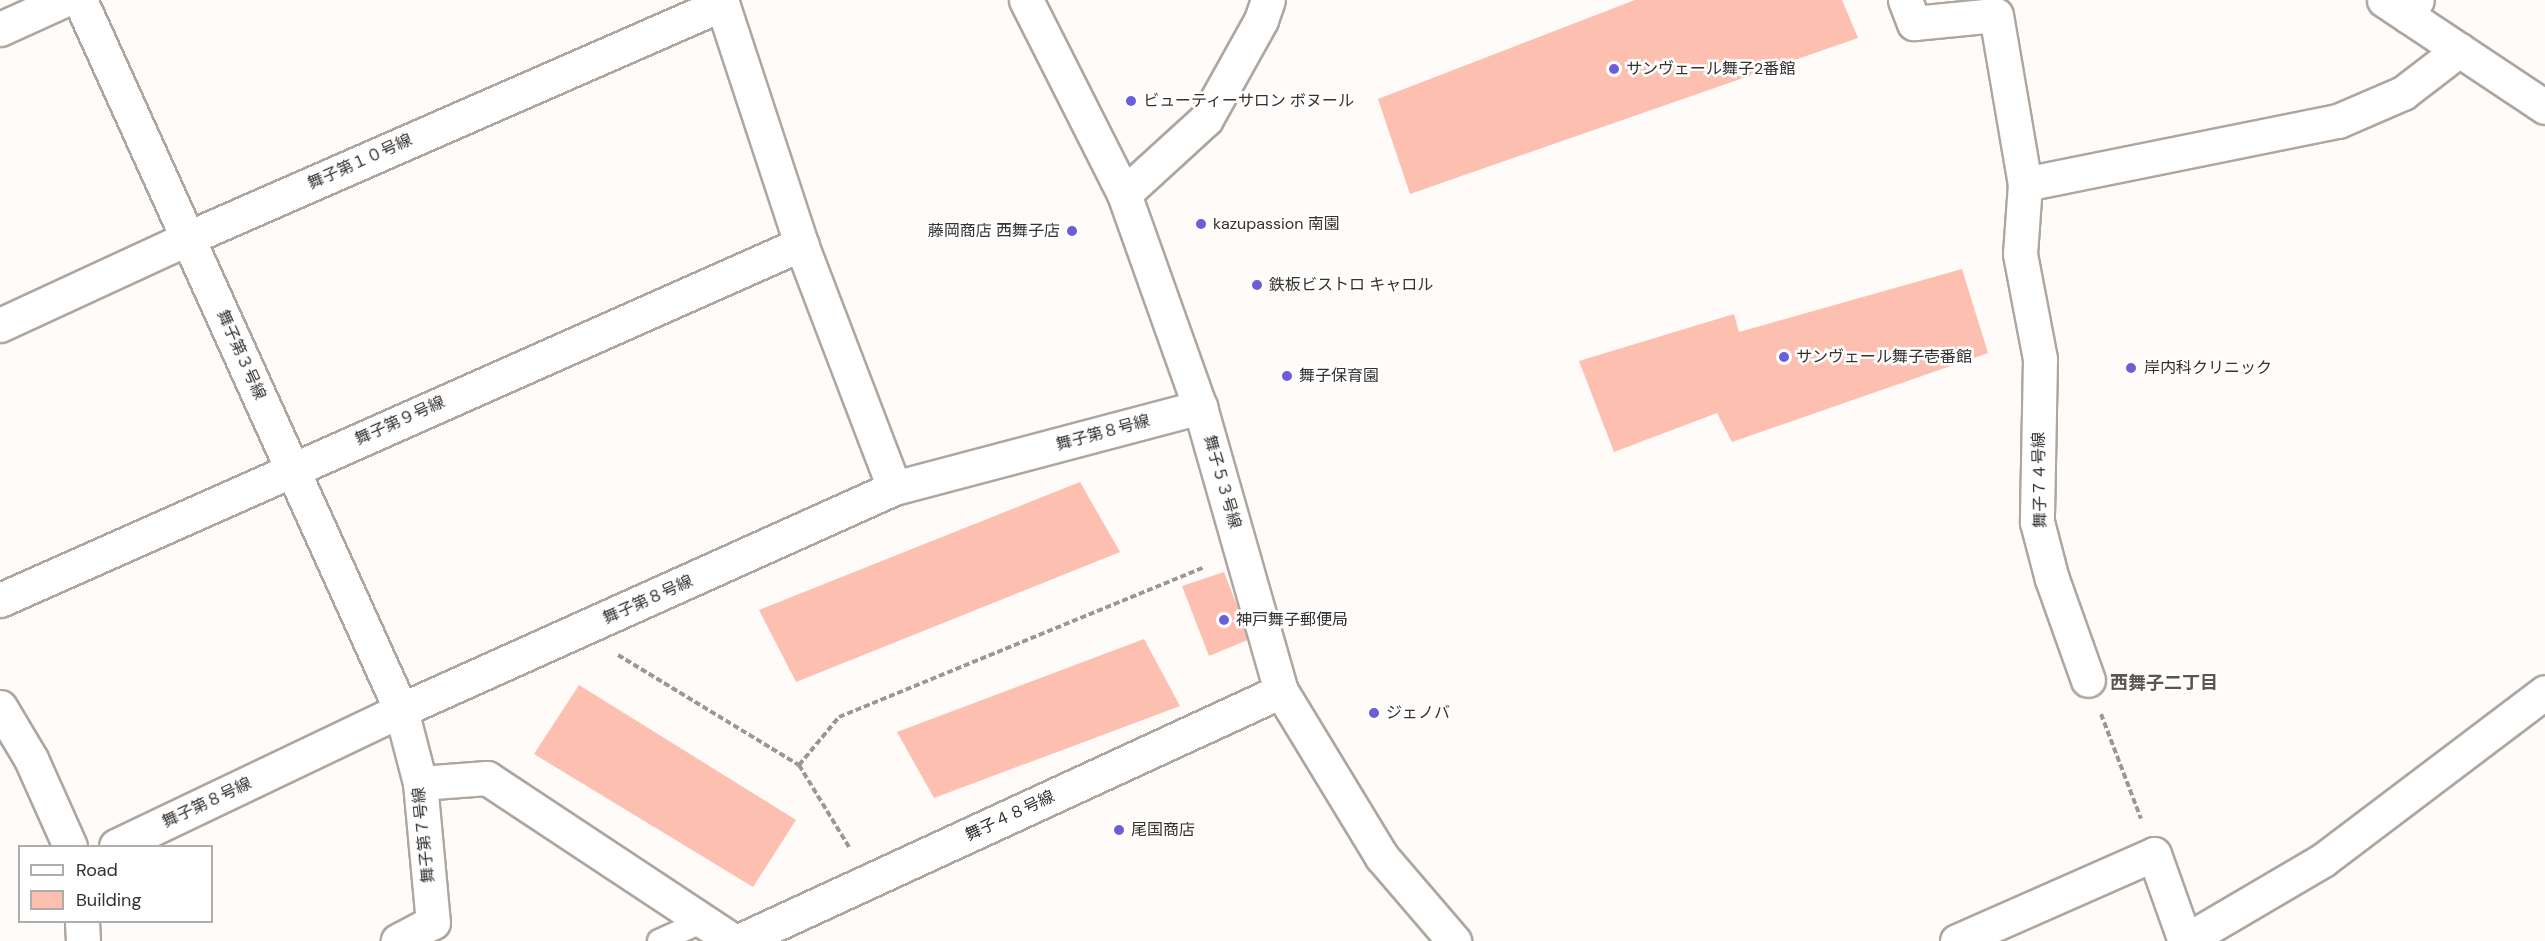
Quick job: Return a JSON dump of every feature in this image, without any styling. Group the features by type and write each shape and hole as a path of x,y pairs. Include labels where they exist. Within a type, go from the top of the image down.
{"street":[{"path":"0,29 64,0"},
{"name":"舞子第３号線","path":"80,0 401,711"},
{"name":"舞子５３号線","path":"1026,0 1124,194 1200,407 1281,691 1382,857 1454,941"},
{"path":"1124,194 1206,119 1261,20 1268,0"},
{"path":"1905,0 1914,23 1998,8"},
{"path":"722,2 801,244 894,488"},
{"name":"舞子第１０号線","path":"0,325 188,238 722,2"},
{"path":"2403,5 2459,50 2545,107"},
{"name":"舞子７４号線","path":"1998,8 2025,184 2020,254 2040,359 2037,522 2052,579 2088,680"},
{"path":"2025,184 2338,121 2403,93 2459,50"},
{"name":"舞子第９号線","path":"0,600 801,244"},
{"name":"舞子第８号線","path":"118,845 401,711 894,488 1200,407"},
{"name":"舞子４８号線","path":"739,941 1281,691"},
{"path":"1956,941 2154,854 2185,941 2323,860 2545,692"},
{"path":"0,707 31,759 70,845"},
{"name":"舞子第７号線","path":"398,941 433,922 420,783 401,711"},
{"path":"420,783 487,778 733,941"},
{"path":"82,923 83,941"}],"lane":[{"path":"659,941 703,921"}],"path":[{"path":"799,765 839,717 1242,552"},
{"path":"579,631 799,765 870,881"},
{"path":"2088,680 2154,854"}],"building":[{"name":"サンヴェール舞子2番館","path":"1635,0 1842,0 1858,38 1410,194 1378,99"},
{"name":"サンヴェール舞子壱番館","path":"1962,269 1988,353 1732,442 1717,413 1614,452 1579,361 1734,314 1739,332"},
{"path":"1080,482 1120,552 796,682 759,610"},
{"path":"1224,572 1250,639 1209,656 1182,586"},
{"path":"1144,639 1180,706 934,798 897,732"},
{"path":"579,685 796,820 753,887 534,754"}],"place":[{"name":"サンヴェール舞子2番館","path":"1614,69"},
{"name":"ビューティーサロン ボヌール","path":"1131,101"},
{"name":"kazupassion 南園","path":"1201,224"},
{"name":"藤岡商店 西舞子店","path":"1072,231"},
{"name":"鉄板ビストロ キャロル","path":"1257,285"},
{"name":"サンヴェール舞子壱番館","path":"1784,357"},
{"name":"岸内科クリニック","path":"2131,368"},
{"name":"舞子保育園","path":"1287,376"},
{"name":"神戸舞子郵便局","path":"1224,620"},
{"name":"ジェノバ","path":"1374,713"},
{"name":"尾国商店","path":"1119,830"}],"district":[{"name":"西舞子二丁目","path":"2164,683"}]}
